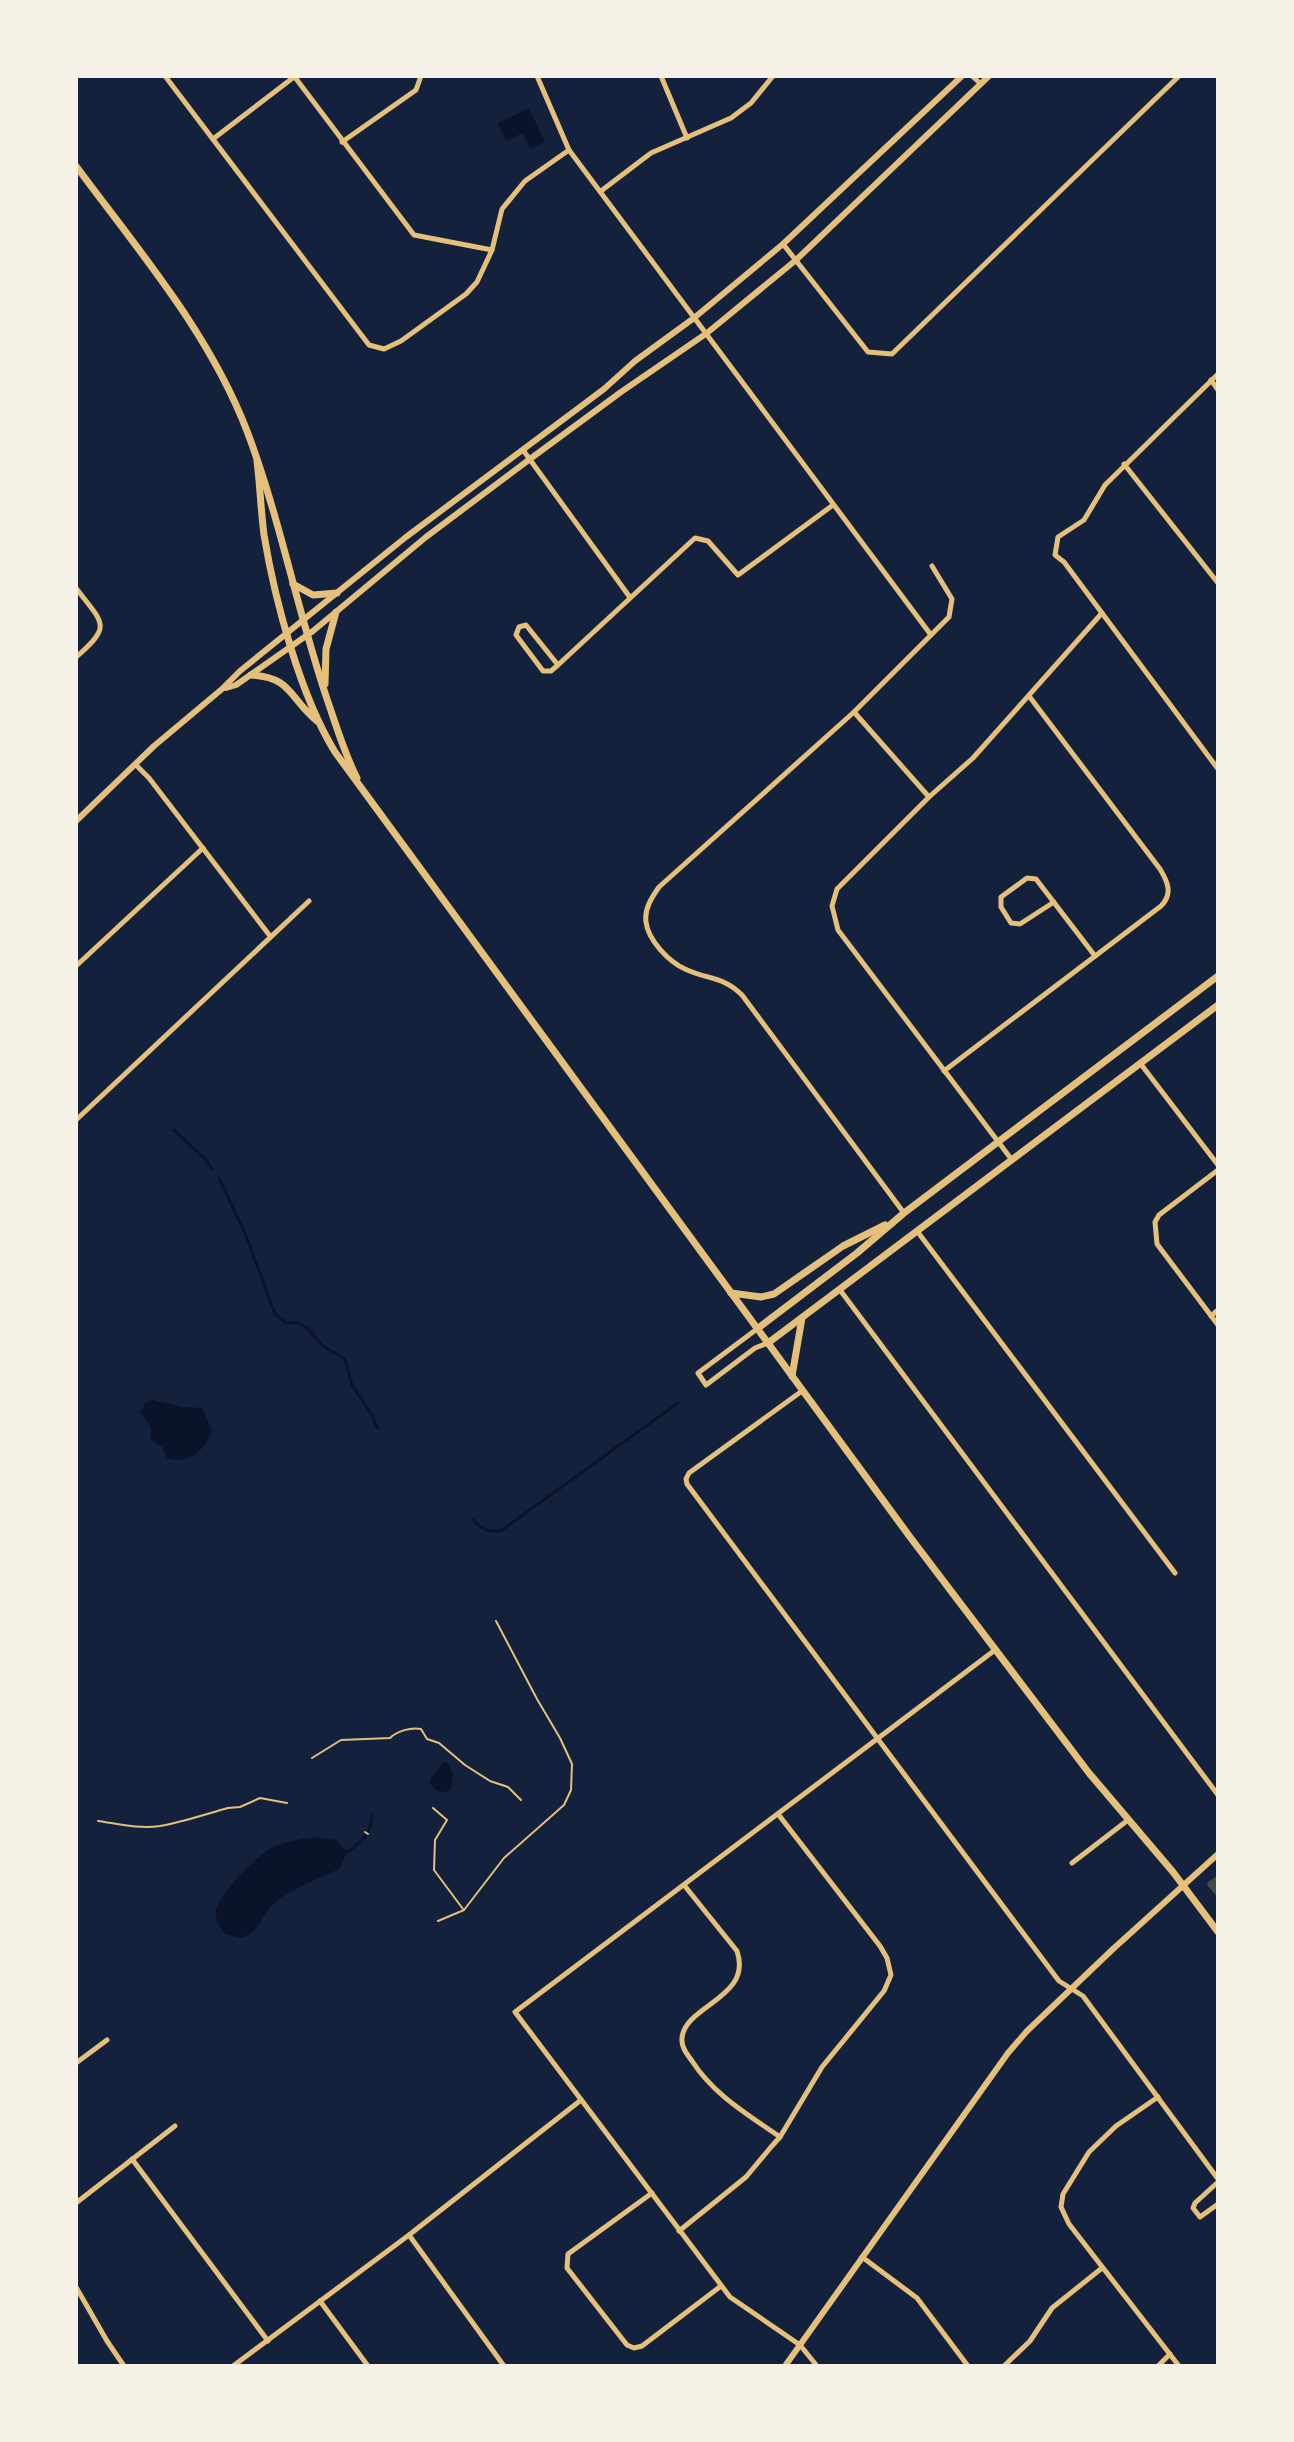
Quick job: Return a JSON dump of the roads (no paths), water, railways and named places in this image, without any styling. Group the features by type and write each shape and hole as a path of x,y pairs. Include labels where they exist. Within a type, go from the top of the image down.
{"main road":[{"path":"76,166 191,324 229,389 257,461 279,530 306,636 347,757 368,798"},
{"path":"257,461 264,534 287,634 318,723 335,752 995,1650 1082,1764 1184,1886 1218,1932"},
{"path":"293,584 313,595 337,593"},
{"path":"326,695 326,649 336,612"},
{"path":"251,675 279,680 318,723"},
{"path":"757,1329 904,1213 1218,976"},
{"path":"768,1343 1218,1005"},
{"path":"731,1293 761,1297 774,1294 843,1246 894,1221"},
{"path":"792,1376 802,1318"}],"street":[{"path":"165,76 369,345 384,349 401,341 466,294 477,282 492,250 502,209 525,181 569,150"},
{"path":"213,139 294,76 414,235 492,250"},
{"path":"342,142 416,90 421,76"},
{"path":"537,76 569,150 931,635"},
{"path":"661,76 687,138"},
{"path":"601,191 651,153 731,118 751,103 773,76"},
{"path":"76,821 240,671 414,531 694,318 783,244 962,76"},
{"path":"972,76 981,84"},
{"path":"222,689 236,685 306,636 426,537 621,392 707,333 796,260 989,76"},
{"path":"783,244 868,352 892,354 1179,76"},
{"path":"1218,374 1105,485 1084,520 1063,532 1056,542 1055,555 1064,562 1218,769"},
{"path":"1211,380 1218,390"},
{"path":"523,450 629,596"},
{"path":"1124,464 1218,583"},
{"path":"558,665 526,625 519,627 516,635 543,671 551,671 558,665 629,596 695,538 708,541 738,575 833,505"},
{"path":"904,1213 742,995 731,984 676,965 664,954 646,923 648,905 659,887 854,712 949,617 952,599 932,566"},
{"path":"76,588 98,618 101,628 96,639 76,657"},
{"path":"1012,1160 838,930 832,906 837,889 929,797 973,758 1102,613"},
{"path":"944,1071 1161,906 1169,895 1169,886 1160,869 1029,696"},
{"path":"854,712 929,797"},
{"path":"135,764 270,936"},
{"path":"76,966 203,848"},
{"path":"1054,902 1020,924 1011,923 1001,907 1001,897 1027,878 1036,879 1054,902 1095,956"},
{"path":"76,1120 309,901"},
{"path":"1140,1063 1218,1168 1159,1215 1155,1222 1157,1244 1218,1325"},
{"path":"917,1231 1175,1573"},
{"path":"840,1290 1218,1795"},
{"path":"1211,1316 1218,1310"},
{"path":"757,1329 698,1373 706,1385 755,1348 768,1343"},
{"path":"802,1391 691,1471 686,1481 1059,1981 1083,1996 1218,2180 1195,2203 1193,2208 1196,2214 1200,2217 1218,2204"},
{"path":"817,2366 800,2345 740,2306 721,2286 515,2012 995,1650"},
{"path":"679,2231 746,2177 780,2137 822,2067 884,1991 891,1975 880,1946 778,1814"},
{"path":"1072,1863 1128,1820"},
{"path":"785,2366 1008,2053 1027,2031 1218,1854"},
{"path":"684,1885 737,1951 741,1963 737,1980 688,2025 682,2037 683,2047 700,2074 721,2097 780,2137"},
{"path":"76,2063 107,2040"},
{"path":"1158,2097 1116,2126 1089,2152 1063,2194 1061,2207 1069,2224 1179,2366"},
{"path":"233,2366 409,2235 581,2100"},
{"path":"76,2203 175,2126"},
{"path":"132,2159 268,2341"},
{"path":"652,2193 568,2254 567,2268 627,2345 634,2348 642,2346 721,2286"},
{"path":"409,2235 504,2366"},
{"path":"862,2257 917,2298 968,2366"},
{"path":"1004,2366 1030,2341 1052,2308 1102,2268"},
{"path":"76,2287 124,2366"},
{"path":"320,2301 368,2366"},
{"path":"1158,2366 1170,2354"}],"water":[{"path":"529,108 545,142 530,149 523,133 506,141 498,123"},
{"path":"153,1400 202,1408 212,1430 206,1444 189,1458 167,1458 162,1447 151,1440 151,1427 140,1412 146,1402"},
{"path":"443,1762 447,1762 453,1774 451,1789 442,1792 430,1783"},
{"path":"316,1837 336,1840 347,1852 339,1869 278,1900 248,1935 225,1934 216,1918 216,1911 224,1895 240,1876 273,1847"}],"waterway":[{"path":"174,1130 212,1169"},
{"path":"219,1178 245,1233 275,1314 286,1323 299,1323 307,1328 323,1346 345,1359 352,1385 377,1428"},
{"path":"473,1520 486,1530 502,1530 678,1403"},
{"path":"347,1852 364,1837 370,1828 372,1816"}]}
